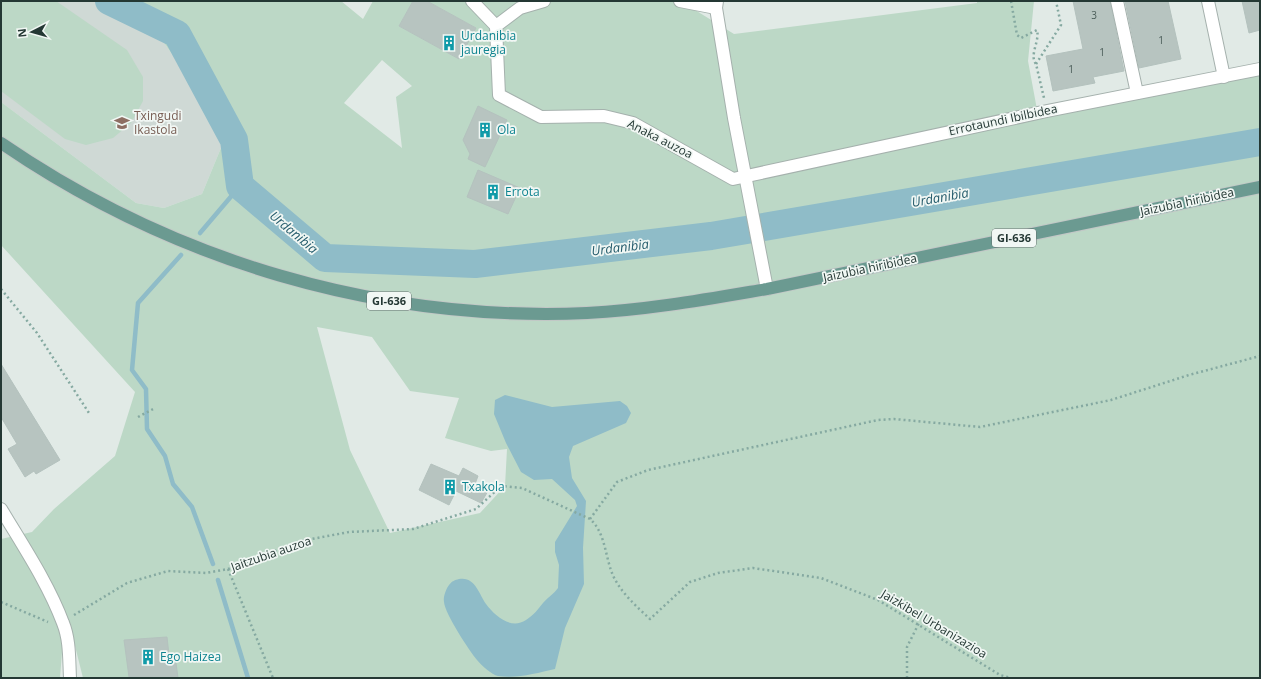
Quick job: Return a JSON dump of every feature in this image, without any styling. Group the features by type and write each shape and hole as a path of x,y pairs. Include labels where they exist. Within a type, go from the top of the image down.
{"main road":[{"name":"GI-636","path":"1,143 36,167 84,195 136,222 192,246 248,267 292,280 384,300 432,307 484,312 587,313 638,309 767,289"},
{"name":"Jaizubia hiribidea","path":"767,289 1260,187"}],"street":[{"path":"472,1 496,26 520,8 544,1"},
{"path":"680,1 716,4 734,118 767,289"},
{"path":"1117,1 1137,93"},
{"path":"1208,1 1224,76"},
{"name":"Anaka auzoa","path":"496,26 499,96 541,117 604,116 633,123 733,179 746,176"},
{"name":"Errotaundi Ibilbidea","path":"746,176 1047,111 1260,69"},
{"path":"1,509 38,572 63,623 68,640 70,678"}],"path":[{"path":"1011,1 1017,35 1021,38 1037,30 1038,44 1034,55 1047,111"},
{"path":"1036,64 1061,25 1056,1"},
{"path":"1,289 37,333 89,413"},
{"path":"590,519 617,482 648,470 878,420 894,419 980,427 1111,400 1189,375 1260,356"},
{"path":"138,417 155,408"},
{"name":"Jaitzubia auzoa","path":"63,623 84,608 127,583 168,571 206,573 228,569 301,542 349,532 413,529 476,509 501,486 522,488 590,519"},
{"name":"Jaizkibel Urbanizazioa","path":"590,519 598,526 612,574 631,601 650,619 690,582 718,573 753,568 821,578 878,600 1000,675 1011,678"},
{"path":"228,569 273,678"},
{"path":"1,602 44,621 63,623"},
{"path":"907,678 907,647 919,624"}],"shaded area":[{"name":"Txingudi Ikastola","path":"1,1 130,1 159,36 206,101 223,143 202,194 164,208 136,203 1,102"}],"green space":[{"path":"1,1 56,1 127,50 143,77 143,101 131,123 113,138 86,145 65,139 1,91"},
{"path":"130,1 341,1 363,19 373,1 413,1 399,26 459,59 476,28 427,1 684,1 682,2 734,34 977,3 977,1 1034,1 1028,61 1038,115 1054,116 1260,69 1260,678 83,678 70,626 63,639 60,678 1,678 1,539 32,532 54,509 115,456 135,392 1,245 1,102 136,203 164,208 202,194 223,143 206,101 159,36","holes":["382,60 412,86 396,97 402,148 344,103","317,327 372,337 410,391 459,398 445,438 491,451 507,449 505,486 480,513 390,533 350,450"]}],"water":[{"path":"505,395 552,407 620,401 627,406 631,413 626,423 573,446 569,457 572,478 586,501 583,548 584,584 565,628 555,669 512,677 493,674 477,660 448,615 444,602 446,591 450,584 455,580 469,580 476,587 486,604 499,617 515,623 520,623 526,620 534,614 558,588 559,565 555,552 555,542 577,506 575,500 552,479 534,480 521,472 506,443 494,414 495,400"}],"building":[{"name":"Urdanibia jauregia","path":"413,1 427,1 476,28 459,59 399,26"},
{"path":"1073,1 1110,1 1124,71 1093,77 1095,83 1053,91 1046,56 1083,49"},
{"path":"1125,1 1168,1 1181,59 1139,68"},
{"path":"1242,1 1260,1 1260,30 1249,33"},
{"name":"Ola","path":"478,106 507,120 485,167 468,159 470,154 463,140"},
{"name":"Errota","path":"478,170 520,188 508,214 467,197"},
{"path":"1,364 60,460 36,474 34,471 25,477 8,449 17,444 1,417"},
{"name":"Txakola","path":"431,464 459,476 463,468 478,476 475,484 488,491 481,503 456,491 449,505 419,490"},
{"name":"Ego Haizea","path":"167,637 170,664 176,663 178,678 129,677 124,640"}],"waterway":[{"name":"Urdanibia","path":"109,1 177,34 234,140 240,186 325,258 475,264 711,236 1260,142"},
{"path":"200,233 240,186"},
{"path":"181,255 138,303 132,370 146,389 147,429 165,456 173,484 192,507 213,564"},
{"path":"218,580 248,678"}],"place":[{"name":"Urdanibia jauregia","path":"449,43"},
{"name":"Txingudi Ikastola","path":"122,123"},
{"name":"Ola","path":"485,130"},
{"name":"Errota","path":"493,192"},
{"name":"Txakola","path":"450,487"},
{"name":"Ego Haizea","path":"148,657"}]}
